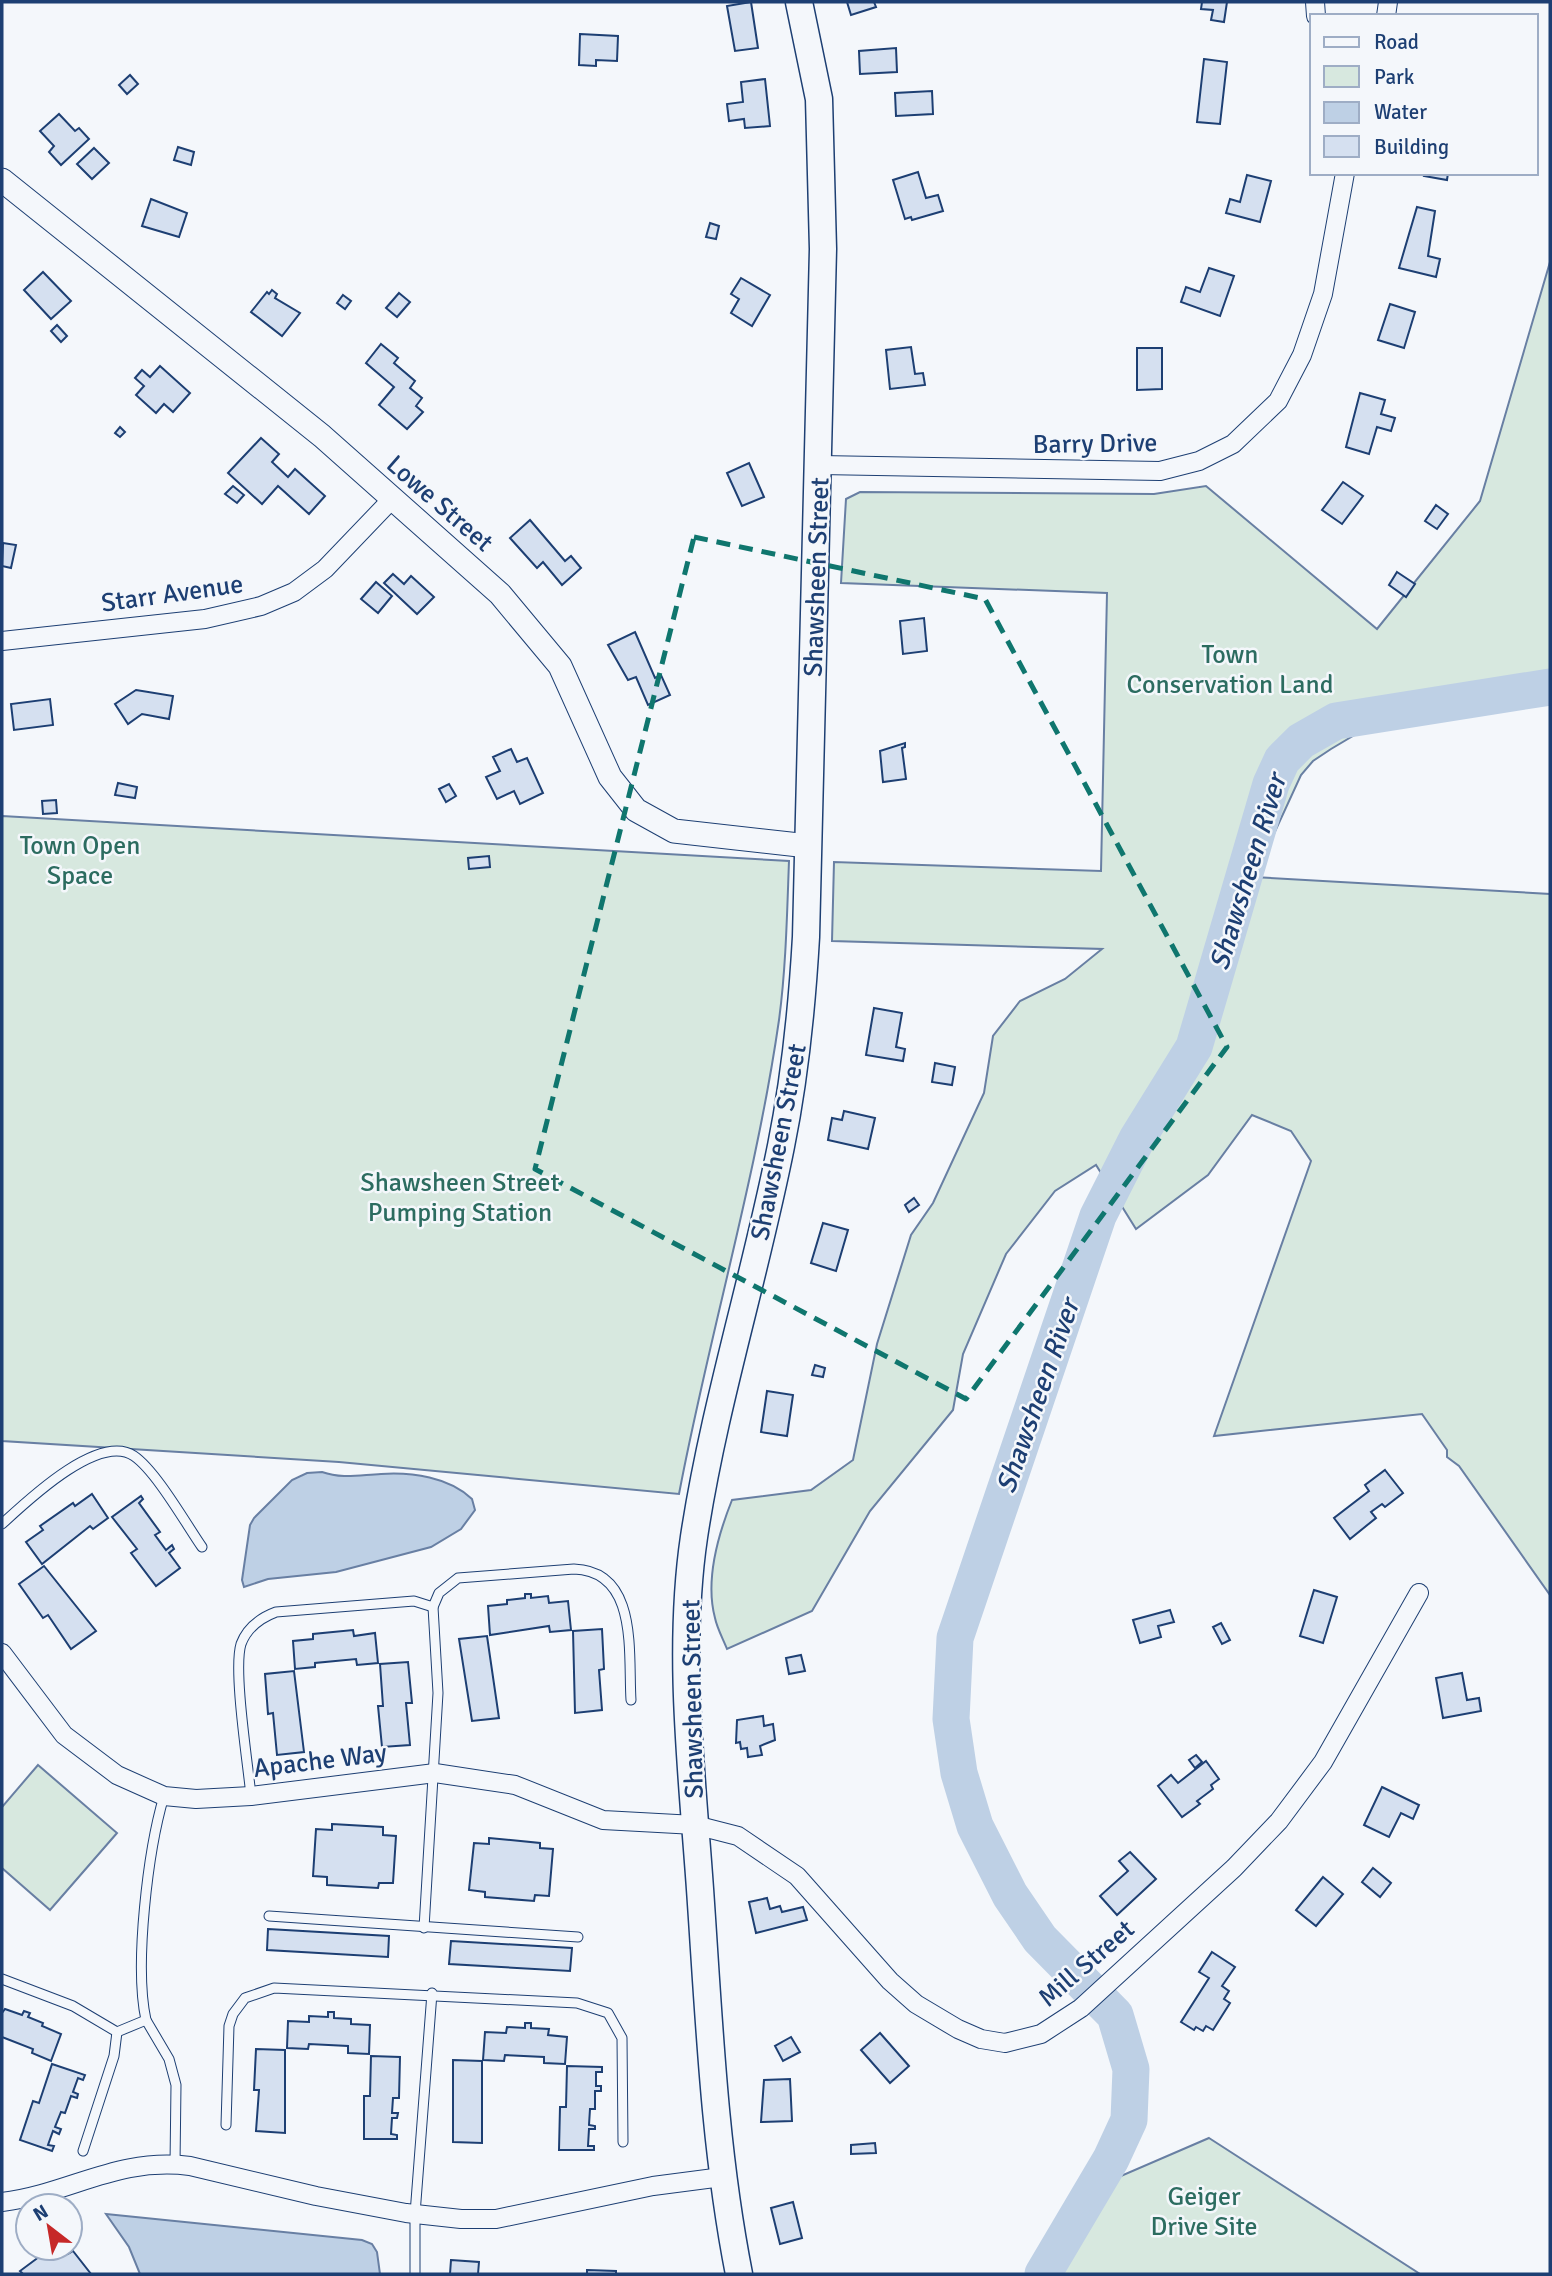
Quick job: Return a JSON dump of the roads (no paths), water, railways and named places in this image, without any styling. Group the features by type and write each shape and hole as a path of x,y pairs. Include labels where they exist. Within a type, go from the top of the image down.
{"main road":[{"name":"Shawsheen Street","path":"738,2274 722,2178 695,1825 688,1601 694,1539 710,1450 757,1257 792,1086 806,949 823,261 819,111 799,2"}],"street":[{"name":"Barry Drive","path":"820,464 1160,471 1199,461 1233,444 1278,401 1302,355 1323,294 1345,175"},
{"name":"Lowe Street","path":"2,180 322,436 500,594 549,650 570,685 613,783 636,810 674,831 808,846"},
{"name":"Starr Avenue","path":"2,641 205,619 276,600 326,569 393,498"},
{"name":"Mill Street","path":"695,1825 750,1842 797,1876 890,1981 929,2014 958,2029 991,2041 1016,2042 1041,2034 1081,2008 1110,1982 1241,1860 1291,1808 1357,1705 1419,1593"},
{"name":"Apache Way","path":"2,1653 64,1735 117,1775 164,1796 196,1799 251,1796 435,1773 515,1785 603,1820 695,1825"},
{"path":"2,2202 45,2194 132,2165 174,2164 415,2214 461,2219 496,2219 653,2186 722,2178"}],"lane":[{"path":"2,1524 85,1460 103,1451 122,1450 144,1466 202,1547"},
{"path":"424,1928 438,1693 433,1607 439,1593 458,1578 574,1569 598,1574 612,1584 624,1606 631,1700"},
{"path":"251,1796 239,1655 244,1638 254,1625 268,1615 284,1611 414,1601 433,1607"},
{"path":"164,1796 155,1835 146,1908 142,1998 146,2020 169,2059 176,2085 174,2164"},
{"path":"270,1916 578,1937"},
{"path":"2,1979 73,2006 117,2032"},
{"path":"226,2125 229,2026 233,2014 245,1998 274,1988 432,1993 578,2003 608,2013 622,2038 623,2142"},
{"path":"415,2274 415,2214 432,1993"},
{"path":"117,2032 146,2020"},
{"path":"83,2151 114,2056 117,2032"}],"water":[{"path":"322,1472 344,1476 393,1474 430,1478 463,1492 472,1499 475,1510 461,1529 431,1547 336,1572 268,1579 244,1587 242,1580 250,1525 254,1518 292,1480 307,1473"},
{"path":"106,2214 362,2240 372,2244 377,2252 380,2274 140,2274 129,2247"}],"waterway":[{"name":"Shawsheen River","path":"1043,2274 1111,2159 1129,2120 1131,2069 1115,2015 1040,1939 1010,1895 975,1826 959,1773 951,1719 955,1638 1098,1216 1137,1139 1194,1047 1271,784 1282,760 1301,741 1336,721 1550,687"}],"park label":[{"name":"Town Conservation Land","path":"1230,669"},
{"name":"Town Open Space","path":"80,860"},
{"name":"Shawsheen Street Pumping Station","path":"460,1197"},
{"name":"Geiger Drive Site","path":"1204,2211"}]}
